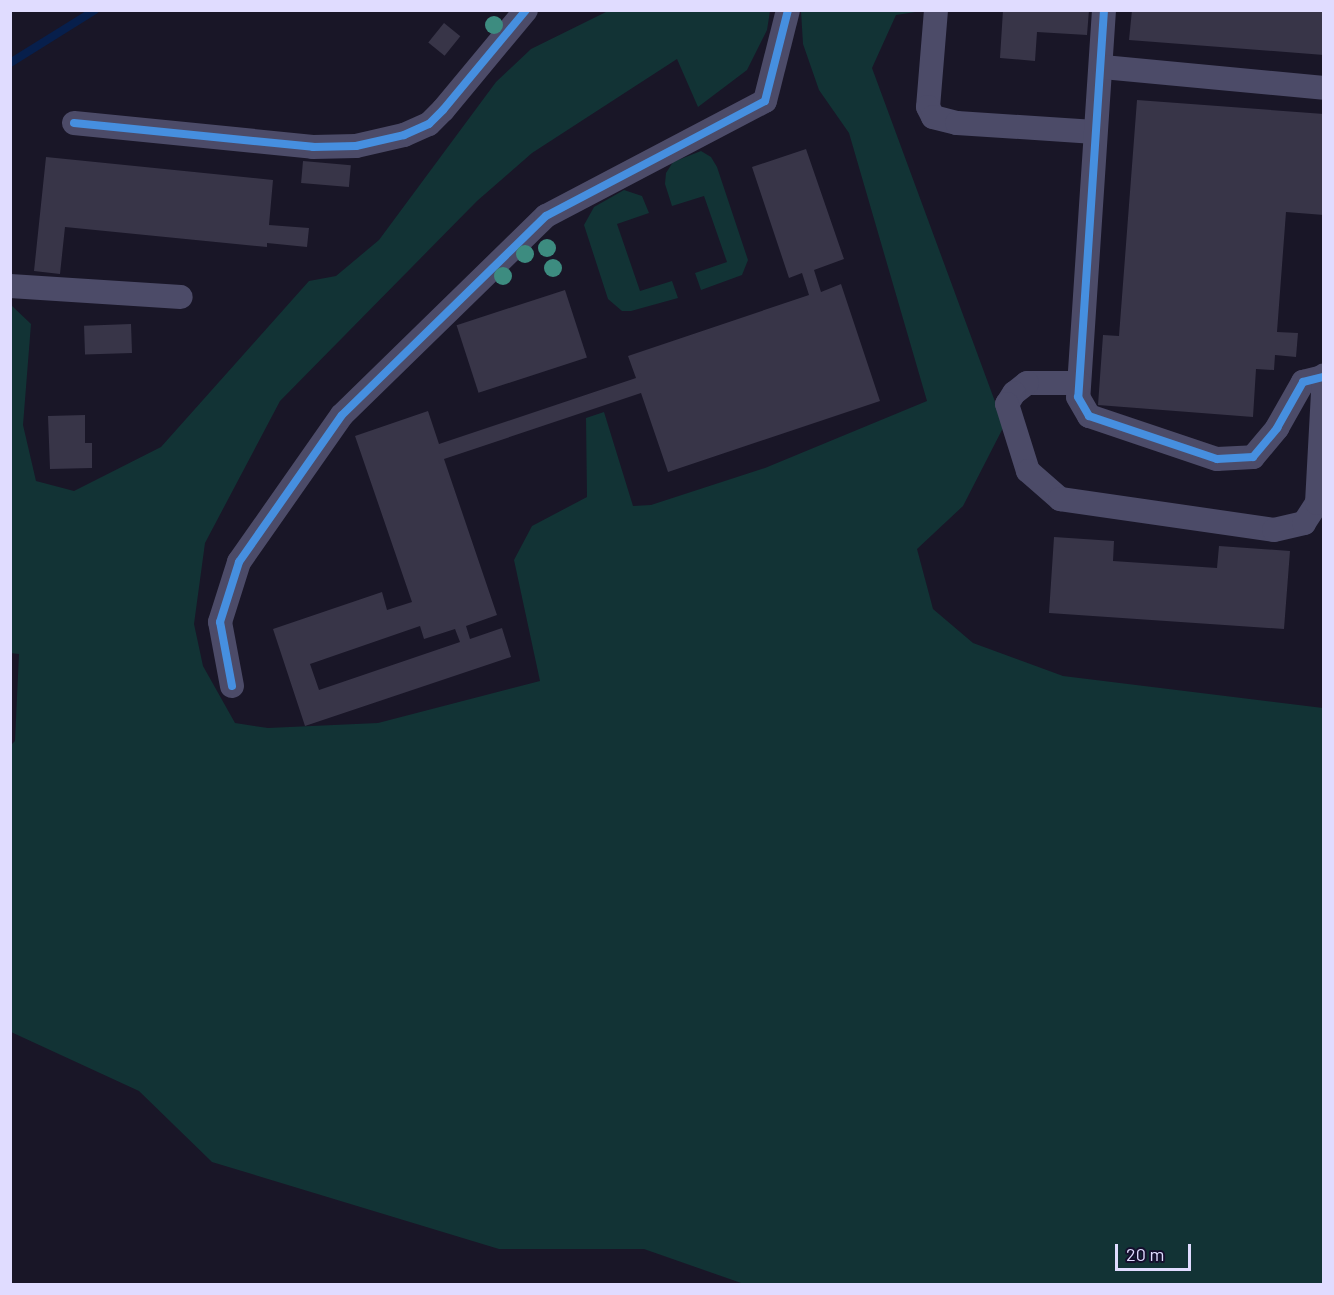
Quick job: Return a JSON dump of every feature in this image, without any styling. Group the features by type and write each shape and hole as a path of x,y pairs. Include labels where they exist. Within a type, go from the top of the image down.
{"street":[{"path":"74,123 313,147 356,146 404,135 429,124 443,110 526,10"},
{"path":"232,686 220,622 239,562 342,415 546,216 765,101 788,10"},
{"path":"936,10 928,107 933,117 957,123 1095,132"},
{"path":"1079,382 1027,383 1007,404 1028,471 1060,499 1275,530 1304,523 1317,503 1323,376 1303,382 1277,428 1254,457 1217,459 1089,416 1078,397 1079,382 1095,132 1103,68 1104,10"},
{"path":"1103,68 1323,88"},
{"path":"10,286 181,297"}],"green space":[{"path":"608,11 770,11 767,30 747,70 698,107 677,59 532,153 477,201 280,401 205,543 194,624 203,666 235,723 268,728 378,723 540,681 514,560 532,526 587,497 586,418 604,412 633,506 651,505 765,468 927,401 849,133 819,90 803,44 801,11 922,11 896,15 872,68 1004,426 963,506 917,549 933,609 973,643 1063,676 1323,708 1323,1284 744,1284 644,1249 499,1249 212,1162 139,1091 11,1032 10,746 15,741 19,654 10,653 10,304 31,324 23,425 36,481 74,491 161,447 309,281 336,276 379,240 496,82 531,49"},
{"path":"701,151 711,157 717,167 748,260 742,275 701,290 695,273 727,262 704,196 672,206 665,184 666,173 673,162"},
{"path":"624,190 642,196 649,213 617,224 640,291 672,281 678,298 631,311 622,311 608,299 584,225 594,207"}],"building":[{"path":"1003,10 1089,10 1087,35 1037,32 1035,61 1000,58"},
{"path":"1132,10 1324,10 1324,55 1129,40"},
{"path":"444,23 460,36 445,56 428,42"},
{"path":"1137,100 1324,114 1324,215 1286,212 1277,332 1298,333 1296,357 1275,355 1274,370 1256,369 1253,417 1098,405 1103,335 1119,336"},
{"path":"806,149 844,259 814,270 821,292 841,284 880,401 668,472 641,393 444,459 497,615 466,626 470,639 502,628 511,657 305,726 273,629 382,592 387,610 412,602 355,436 428,411 439,444 636,378 628,356 809,295 802,273 789,278 752,167","holes":["420,626 424,639 455,629 460,642 319,690 310,664"]},
{"path":"46,157 273,180 269,225 309,228 307,247 267,243 267,247 65,227 60,274 34,271"},
{"path":"303,161 351,165 349,187 301,183"},
{"path":"565,290 587,358 479,393 457,325"},
{"path":"131,324 132,353 85,355 84,326"},
{"path":"85,415 85,443 92,443 92,468 50,469 48,416"},
{"path":"1054,537 1114,541 1113,561 1217,568 1219,546 1290,551 1284,629 1049,613"}],"waterway":[{"path":"10,63 95,10"}],"cycle path":[{"path":"74,123 313,147 356,146 404,135 429,124 443,110 526,10"},
{"path":"232,686 220,622 239,562 342,415 546,216 765,101 788,10"},
{"path":"1104,10 1078,397 1089,416 1217,459 1253,457 1277,428 1303,382 1323,377"}]}
